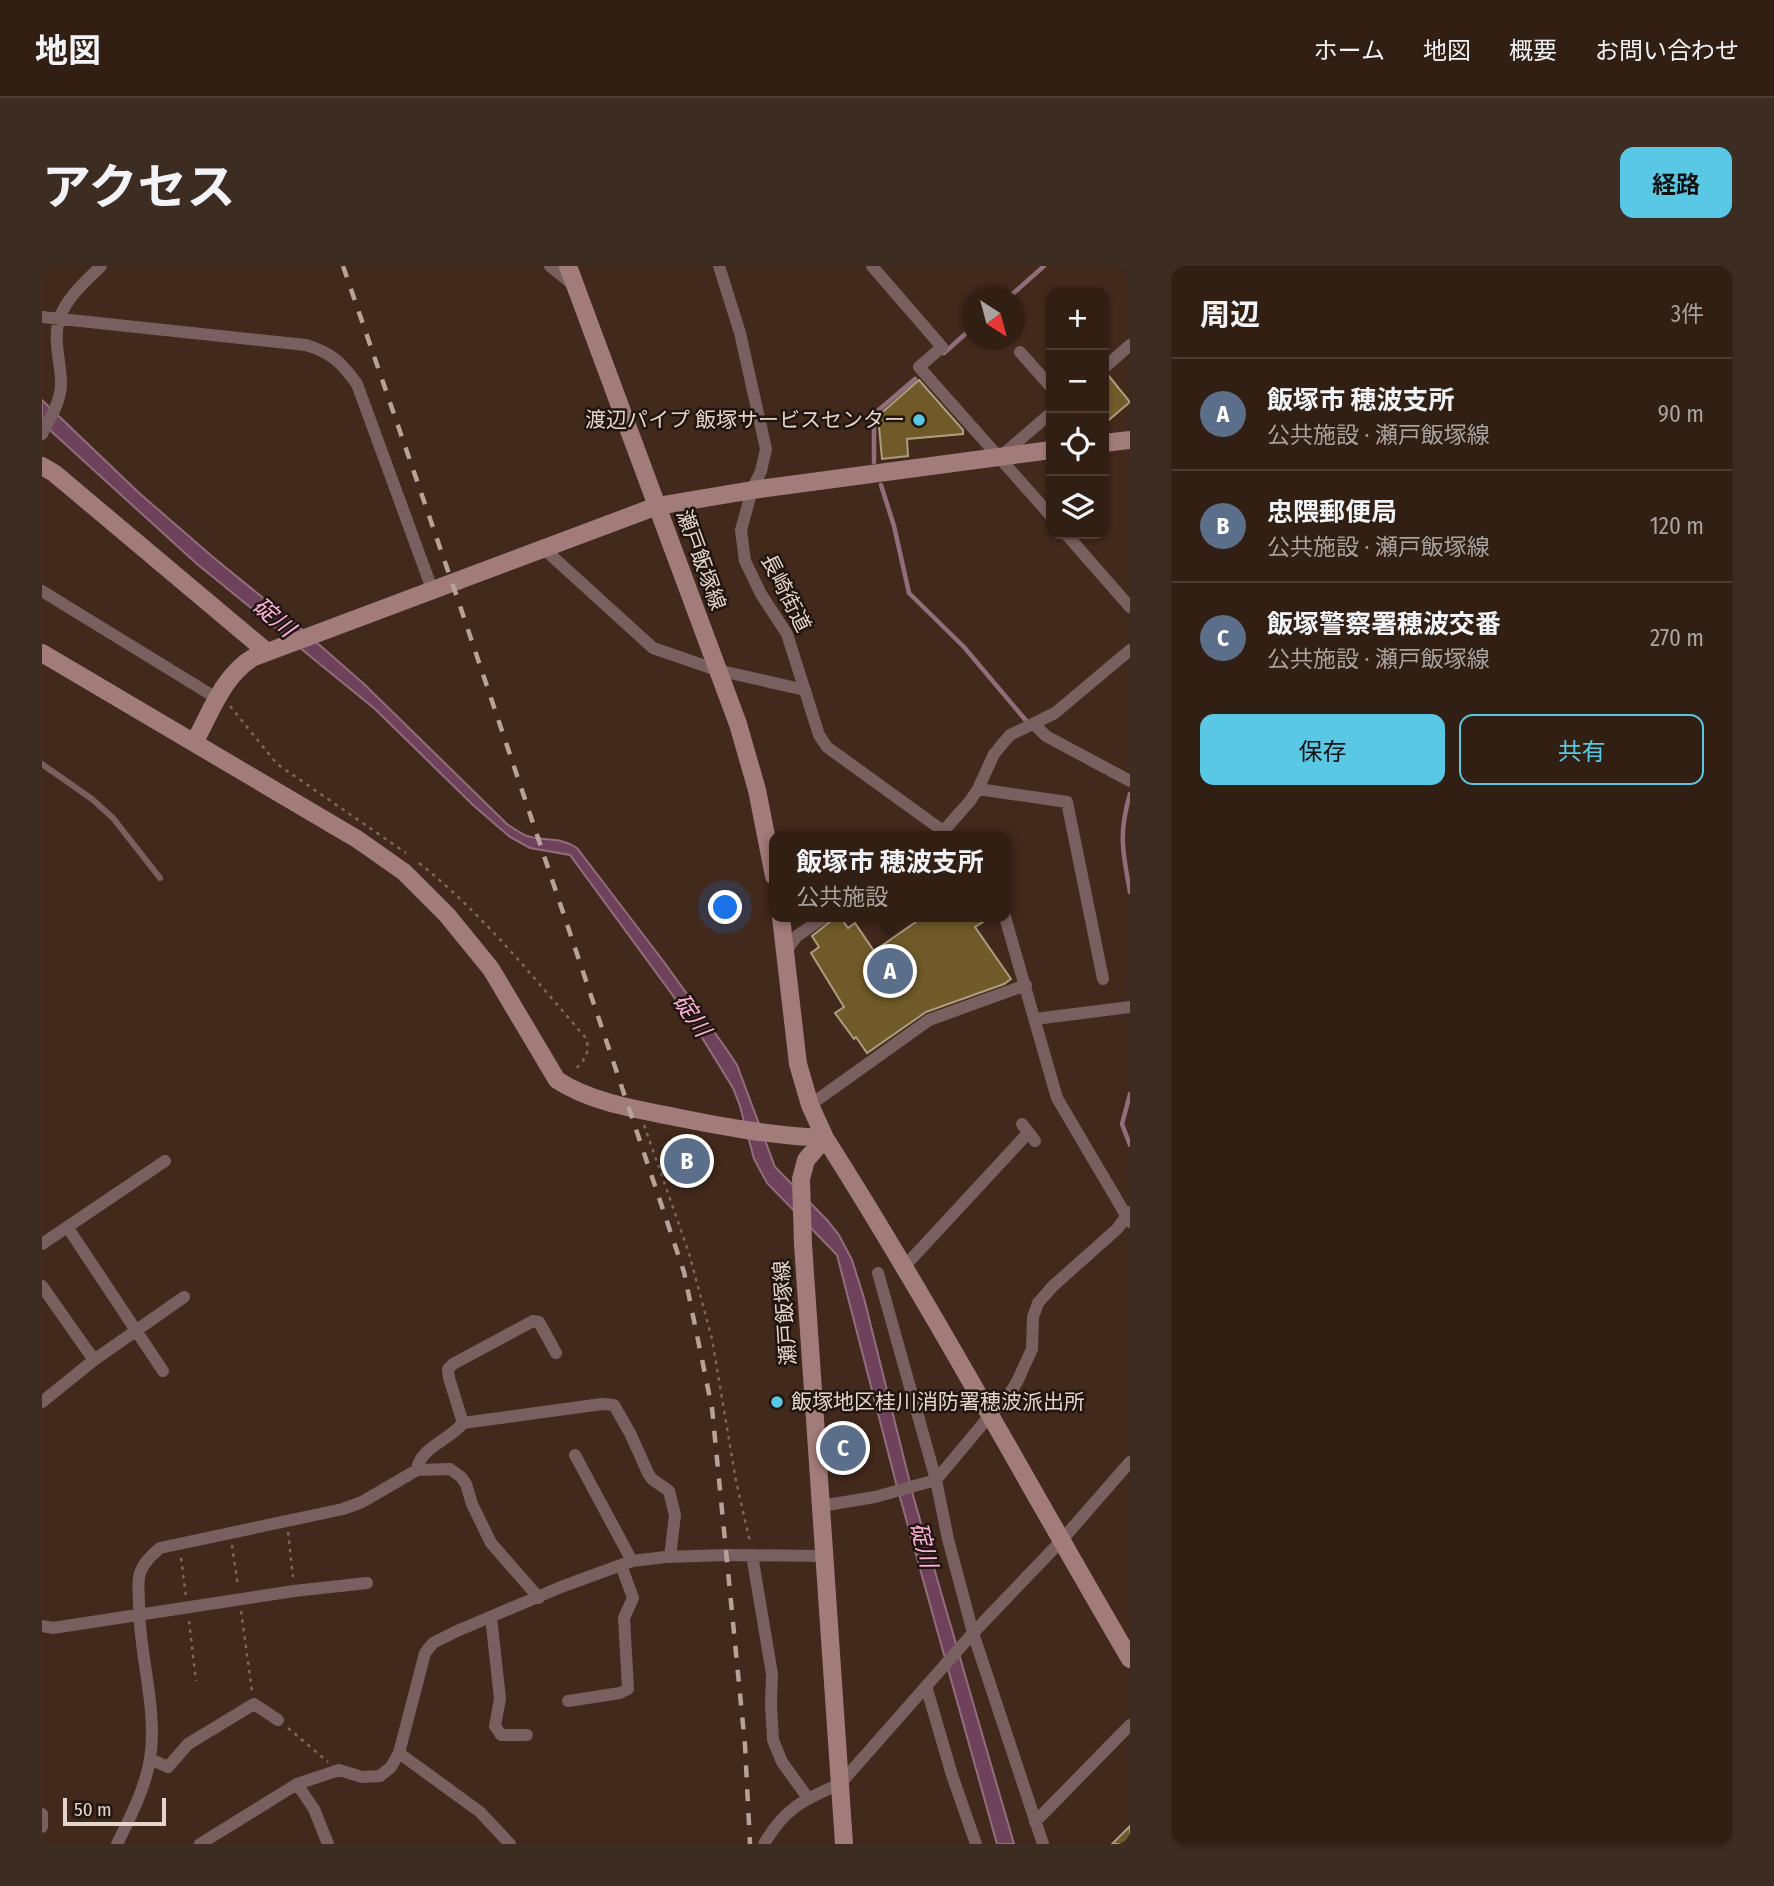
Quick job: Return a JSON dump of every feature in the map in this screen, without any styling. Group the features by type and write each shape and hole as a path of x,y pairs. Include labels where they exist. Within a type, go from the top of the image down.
{"street":[{"path":"42,434 59,402 59,319 71,296 101,266"},
{"path":"550,266 575,286"},
{"name":"瀬戸飯塚線","path":"568,266 738,724 757,790 769,847"},
{"name":"長崎街道","path":"719,266 740,333 766,449 741,530 746,561 761,594 787,634 819,734 827,747 940,831"},
{"path":"872,266 942,347 919,366 1046,510"},
{"path":"42,317 306,345 324,351 341,363 357,384 432,589"},
{"path":"1109,364 1130,345"},
{"path":"1020,352 1046,381"},
{"path":"1000,457 1046,417"},
{"path":"1109,442 1130,440"},
{"path":"195,741 230,678 242,664 289,643 657,506 752,490 1046,451"},
{"path":"42,466 54,473 267,652"},
{"path":"1070,539 1130,607"},
{"path":"542,548 653,648 717,670 805,690"},
{"path":"42,591 218,699"},
{"path":"948,831 978,789 994,754 1010,734 1034,724 1073,699 1130,650"},
{"path":"42,653 357,839 404,872 447,915 491,969 556,1080 574,1091 639,1110 777,1136 825,1138"},
{"path":"1034,724 1045,736 1130,781"},
{"path":"978,789 1068,802 1103,979"},
{"path":"782,922 798,1064 810,1105 825,1138 991,1414 1130,1659"},
{"path":"785,952 797,936 817,922"},
{"path":"821,1506 875,1497 934,1481 1006,1399 1032,1349 1033,1317 1038,1303 1129,1216 1057,1098 1007,922"},
{"path":"810,1105 929,1020 1026,985"},
{"path":"1035,1019 1130,1007"},
{"path":"903,1268 1029,1133"},
{"name":"瀬戸飯塚線","path":"825,1138 806,1160 801,1179 803,1244 844,1844"},
{"path":"42,1244 165,1161"},
{"path":"68,1228 163,1371"},
{"path":"878,1273 934,1481 971,1635 1043,1844"},
{"path":"42,1286 94,1360"},
{"path":"42,1402 94,1360 184,1297"},
{"path":"463,1423 449,1378 448,1369 453,1364 533,1321 539,1322 556,1353"},
{"path":"418,1470 418,1461 457,1431 463,1423 602,1404 614,1405 648,1473 669,1491 675,1515 670,1557"},
{"path":"568,1701 620,1693 628,1689 624,1618 633,1598 626,1563 575,1455"},
{"path":"764,1844 775,1824 791,1808 841,1784 971,1635 1061,1541 1130,1462"},
{"path":"117,1844 132,1815 150,1759 150,1720 139,1615 140,1574 148,1558 160,1548 343,1509 362,1502 418,1470 450,1469 466,1484 472,1504 491,1543 538,1598"},
{"path":"752,1555 772,1674 773,1740 782,1762 808,1798"},
{"path":"200,1844 297,1784 339,1770 362,1777 380,1776 391,1767 398,1753 425,1653 433,1643 626,1563 670,1557 824,1556"},
{"path":"42,1626 53,1628 294,1591 367,1583"},
{"path":"491,1617 500,1699 495,1726 501,1735 527,1735"},
{"path":"928,1684 952,1775 976,1844"},
{"path":"150,1759 168,1767 188,1744 254,1704 278,1720"},
{"path":"1035,1822 1130,1726"},
{"path":"398,1753 480,1812 510,1844"},
{"path":"297,1784 314,1809 328,1844"},
{"path":"42,1814 42,1828"}],"lane":[{"path":"42,764 92,799 113,818 160,878"}],"path":[{"path":"639,1110 689,1253 712,1339 736,1481 752,1555"},
{"path":"288,1521 294,1591"},
{"path":"230,1534 254,1704"},
{"path":"278,1720 339,1770"}],"water":[{"name":"碇川","path":"42,400 138,492 364,684 507,824 527,836 564,842 577,848 725,1047 737,1065 775,1167 827,1220 839,1235 852,1260 914,1499 1014,1844 997,1844 896,1483 837,1255 767,1183 754,1159 733,1088 693,1023 570,855 530,848 510,837 474,806 375,709 197,564 42,423"}],"building":[{"path":"1109,376 1130,402 1109,420"},
{"name":"渡辺パイプ 飯塚サービスセンター","path":"919,380 963,430 963,434 907,439 908,456 882,459 878,416"},
{"path":"830,922 844,922 848,928 855,923 874,951 916,922 983,922 975,927 1011,979 1004,984 926,1012 867,1053 835,1013 844,1007 811,953 819,947 812,936"},
{"path":"1130,1826 1130,1844 1112,1844"}],"waterway":[{"path":"1020,287 1044,266"},
{"path":"944,353 962,337"},
{"path":"874,462 874,414 915,379"},
{"path":"881,485 894,526 909,593 964,647 1028,723"},
{"path":"1130,794 1124,821 1123,843 1130,892"},
{"path":"1130,1094 1122,1124 1130,1145"}],"railway":[{"path":"343,266 684,1272 712,1408 745,1745 750,1844"}],"place":[{"name":"渡辺パイプ 飯塚サービスセンター","path":"919,420"},
{"name":"飯塚市 穂波支所","path":"890,971"},
{"name":"忠隈郵便局","path":"687,1161"},
{"name":"飯塚地区桂川消防署穂波派出所","path":"777,1402"},
{"name":"飯塚警察署穂波交番","path":"843,1448"}]}
